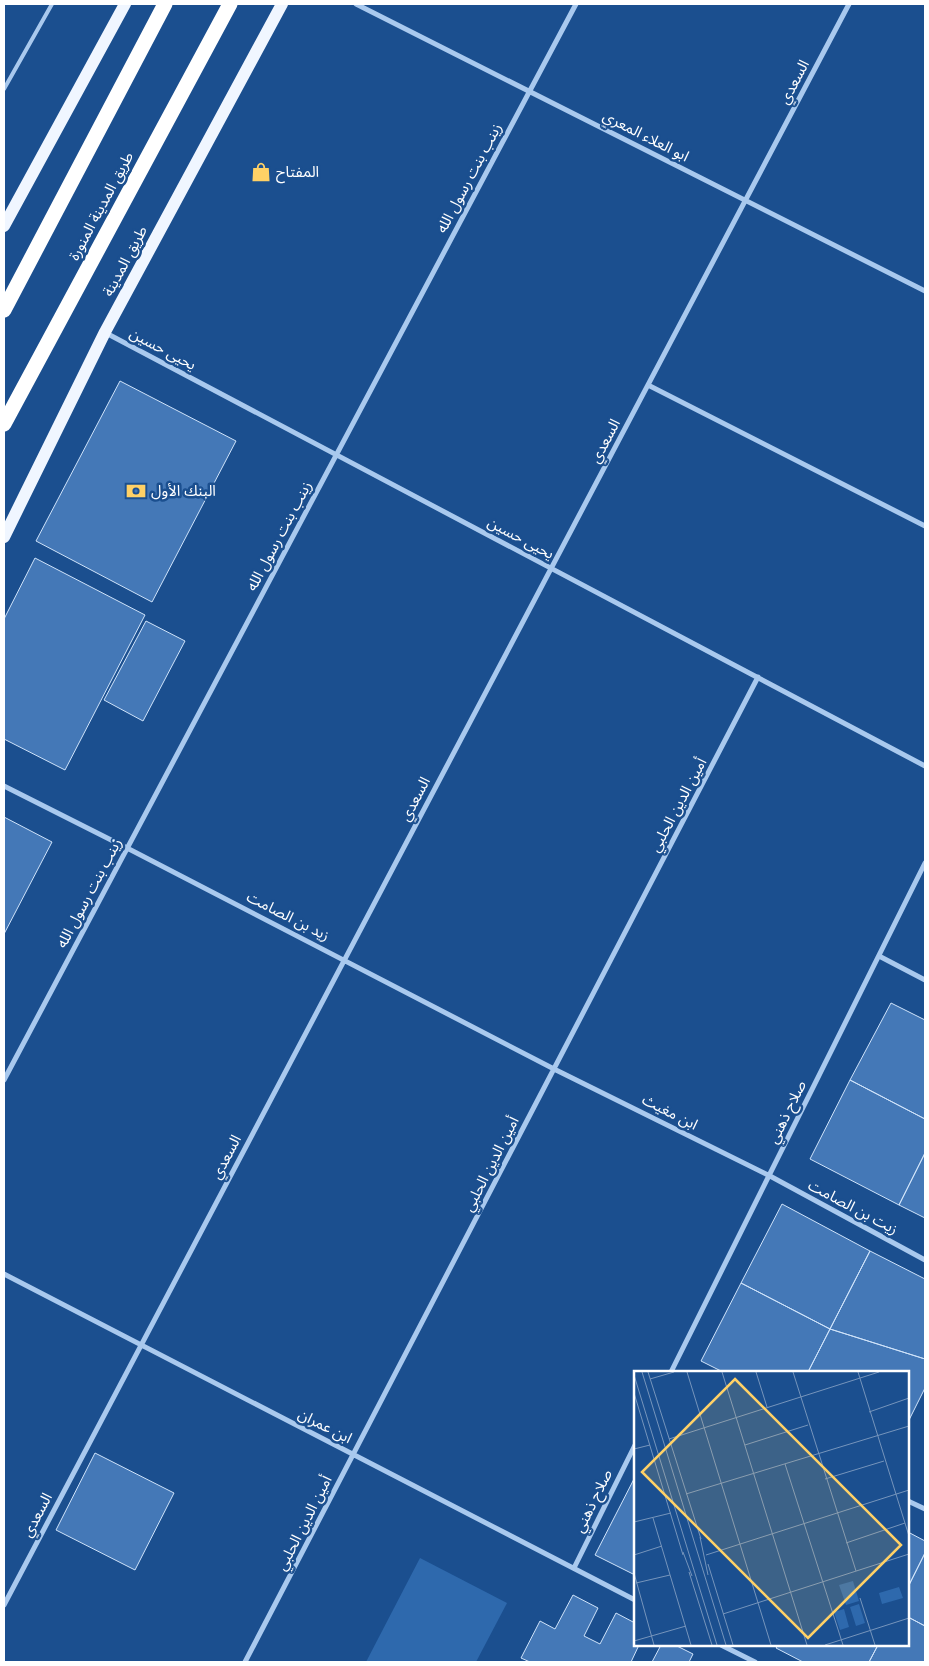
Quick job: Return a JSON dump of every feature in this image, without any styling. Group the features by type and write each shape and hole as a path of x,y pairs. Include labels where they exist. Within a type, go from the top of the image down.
{"highway":[{"path":"4,310 165,4"},
{"name":"طريق المدينة المنورة","path":"4,424 230,4"}],"main road":[{"path":"4,226 124,4"},
{"path":"268,27 278,4"},
{"name":"طريق المدينة","path":"4,537 105,332 282,4"}],"street":[{"name":"ابو العلاء المعري","path":"356,4 530,90 925,291"},
{"name":"زينب بنت رسول الله","path":"4,1080 576,4"},
{"name":"السعدي","path":"4,1605 849,4"},
{"name":"يحيى حسين","path":"105,332 925,766"},
{"path":"648,385 925,526"},
{"name":"أمين الدين الحلبي","path":"245,1662 557,1070 758,677"},
{"name":"زيد بن الصامت","path":"4,786 557,1070"},
{"name":"صلاح ذهني","path":"672,1371 925,863"},
{"path":"879,956 925,980"},
{"name":"ابن مغيث","path":"557,1070 770,1176"},
{"name":"زيت بن الصامت","path":"770,1176 925,1260"},
{"name":"ابن عمران","path":"4,1274 634,1599"},
{"name":"صلاح ذهني","path":"574,1568 634,1447"},
{"path":"909,1501 925,1509"},
{"path":"723,1646 755,1662"}],"lane":[{"path":"4,89 52,4"}],"shaded area":[{"path":"420,1558 507,1603 476,1662 366,1662"}],"building":[{"name":"البنك الأول","path":"120,381 236,441 152,602 36,541"},
{"path":"35,558 145,615 65,770 4,739 4,619"},
{"path":"146,621 185,641 143,721 104,700"},
{"path":"4,817 52,842 4,934"},
{"path":"891,1003 925,1020 925,1119 850,1080"},
{"path":"850,1080 925,1119 925,1153 899,1205 810,1159"},
{"path":"925,1153 925,1218 899,1205"},
{"path":"782,1204 870,1251 830,1329 741,1283"},
{"path":"870,1251 925,1279 925,1359 830,1329"},
{"path":"741,1283 830,1329 809,1371 721,1371 701,1361"},
{"path":"830,1329 925,1359 925,1388 909,1420 909,1371 809,1371"},
{"path":"95,1453 174,1493 135,1570 56,1530"},
{"path":"634,1479 634,1574 595,1555"},
{"path":"909,1533 925,1541 925,1553 909,1585"},
{"path":"925,1553 925,1626 909,1618 909,1585"},
{"path":"573,1595 598,1608 584,1636 600,1644 616,1613 634,1622 634,1646 639,1646 631,1662 530,1662 521,1658 540,1621 555,1629"},
{"path":"909,1618 925,1626 925,1662 869,1662 877,1646 909,1646"},
{"path":"660,1646 677,1646 693,1654 689,1662 652,1662"},
{"path":"777,1646 877,1646 869,1662 803,1662 776,1648"}],"place":[{"name":"المفتاح","path":"261,172"},
{"name":"البنك الأول","path":"136,491"}]}
